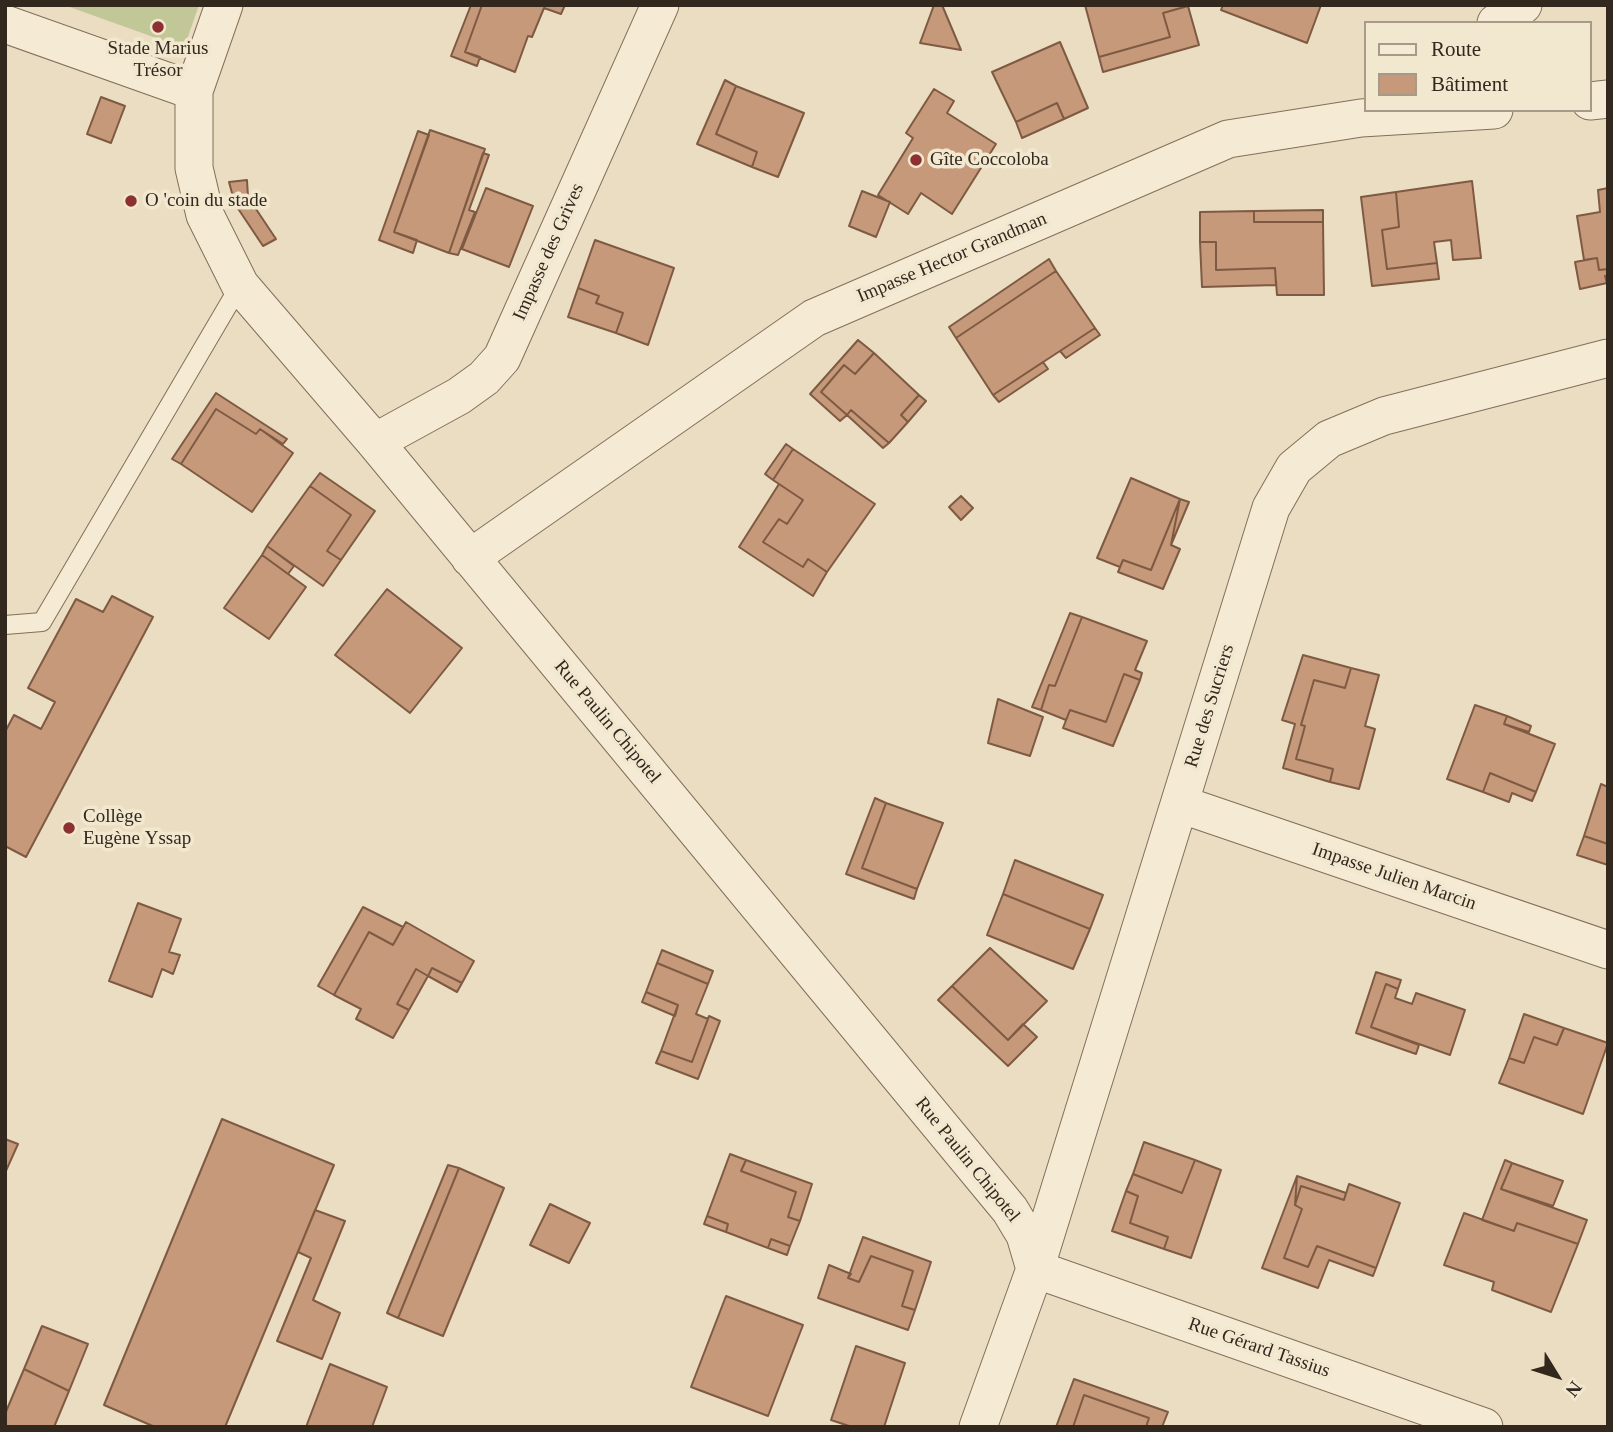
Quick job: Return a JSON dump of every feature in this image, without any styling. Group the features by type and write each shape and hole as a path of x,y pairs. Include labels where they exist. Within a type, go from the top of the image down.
{"street":[{"name":"Rue Paulin Chipotel","path":"224,5 194,91 194,168 205,215 240,285 375,442 1010,1210 1025,1235 1035,1269"},
{"name":"Impasse des Grives","path":"375,442 458,396 484,378 502,358 660,5"},
{"path":"1499,21 1523,5"},
{"path":"5,24 194,91"},
{"name":"Impasse Hector Grandman","path":"470,558 814,318 1228,139 1366,114 1430,112"},
{"name":"Rue des Sucriers","path":"1035,1269 1271,508 1294,468 1329,439 1384,416 1608,358"},
{"name":"Impasse Julien Marcin","path":"1180,804 1608,950"},
{"path":"978,1427 1035,1269"},
{"name":"Rue Gérard Tassius","path":"1035,1269 1484,1427"}],"lane":[{"path":"5,625 42,622 240,285"}],"green space":[{"name":"Stade Marius Trésor","path":"64,5 199,5 184,48"}],"building":[{"path":"471,5 482,5 465,52 480,57 477,66 451,56"},
{"path":"482,5 565,5 561,14 544,8 532,37 528,36 515,72 465,52"},
{"path":"934,5 942,5 961,50 920,43"},
{"path":"1085,5 1188,6 1163,13 1170,37 1099,57"},
{"path":"1223,5 1321,5 1307,43 1221,10"},
{"path":"1188,6 1199,45 1103,72 1099,57 1170,37 1163,13"},
{"path":"1060,42 1088,108 1064,119 1057,103 1016,122 992,72"},
{"path":"725,80 736,86 716,134 757,152 752,167 697,144"},
{"path":"736,86 804,113 778,177 752,167 757,152 716,134"},
{"path":"934,89 954,101 947,113 996,144 952,214 921,193 908,214 878,195 913,138 906,133"},
{"path":"101,97 125,106 111,143 87,134"},
{"path":"1057,103 1064,119 1022,138 1016,122"},
{"path":"430,130 485,149 449,253 394,232"},
{"path":"418,131 429,135 394,232 417,240 413,253 379,240"},
{"path":"483,153 489,155 469,210 475,212 458,255 449,253"},
{"path":"247,180 248,197 276,239 263,246 235,204 229,182"},
{"path":"1472,181 1481,258 1453,260 1451,240 1434,242 1437,263 1387,269 1382,230 1399,227 1396,192"},
{"path":"486,188 533,206 509,267 462,249"},
{"path":"1608,188 1608,269 1599,270 1597,258 1584,260 1577,216 1600,212 1598,190"},
{"path":"862,191 890,202 876,237 849,226"},
{"path":"1396,192 1399,227 1382,230 1387,269 1437,263 1439,279 1372,286 1361,197"},
{"path":"1323,210 1323,222 1254,222 1254,211"},
{"path":"1254,211 1254,222 1323,222 1324,295 1277,295 1275,268 1216,270 1216,242 1200,242 1200,212"},
{"path":"595,240 674,268 648,345 616,333 623,313 596,303 599,296 578,288"},
{"path":"1200,242 1216,242 1216,270 1275,268 1276,285 1202,287"},
{"path":"1597,258 1599,270 1608,269 1608,275 1605,276 1607,283 1580,289 1575,262"},
{"path":"1049,259 1056,271 956,338 949,327"},
{"path":"1056,271 1095,328 993,395 956,338"},
{"path":"578,288 599,296 596,303 623,313 616,333 568,317"},
{"path":"1095,328 1100,335 1066,358 1060,351"},
{"path":"858,340 874,353 855,374 844,365 821,392 847,415 840,421 810,394"},
{"path":"874,353 919,395 901,415 908,422 889,443 851,410 847,415 821,392 844,365 855,374"},
{"path":"1043,362 1048,369 999,402 993,395"},
{"path":"216,393 287,439 283,444 260,429 256,434 216,409 181,464 172,459"},
{"path":"919,395 926,401 908,422 901,415"},
{"path":"216,409 256,434 260,429 293,453 252,512 181,464"},
{"path":"851,410 889,443 883,448 847,415"},
{"path":"786,444 793,449 773,480 765,474"},
{"path":"793,449 875,504 827,572 808,559 803,567 763,542 779,519 787,524 803,500 773,480"},
{"path":"320,473 375,511 341,560 327,551 351,515 310,486"},
{"path":"1131,478 1180,499 1151,570 1123,560 1120,567 1097,558"},
{"path":"779,484 803,500 787,524 779,519 763,542 803,567 808,559 827,572 813,596 739,547"},
{"path":"310,486 351,515 327,551 341,560 323,586 267,546"},
{"path":"961,496 973,508 961,520 949,507"},
{"path":"1180,499 1189,502 1171,545"},
{"path":"1180,499 1171,545 1180,549 1163,589 1118,572 1123,560 1151,570"},
{"path":"267,546 294,566 288,574 262,555"},
{"path":"262,555 306,587 269,639 224,608"},
{"path":"387,589 462,648 410,713 335,655"},
{"path":"112,596 153,617 26,857 5,846 5,732 14,715 41,729 55,702 28,688 76,599 103,612"},
{"path":"1070,613 1082,617 1055,686 1049,685 1041,710 1032,707"},
{"path":"1082,617 1147,641 1135,670 1142,673 1140,680 1124,674 1106,722 1070,710 1066,720 1041,710 1049,685 1055,686"},
{"path":"1303,655 1351,668 1345,688 1314,680 1301,725 1305,726 1296,759 1333,769 1330,782 1283,768 1295,724 1282,720"},
{"path":"1351,668 1379,675 1365,726 1375,729 1359,789 1330,782 1333,769 1296,759 1305,726 1301,725 1314,680 1345,688"},
{"path":"1124,674 1140,680 1113,746 1063,728 1070,710 1106,722"},
{"path":"998,699 1043,717 1030,756 988,743"},
{"path":"1475,705 1507,716 1504,724 1555,744 1536,792 1490,773 1483,792 1447,779"},
{"path":"1507,716 1531,726 1529,732 1504,724"},
{"path":"1490,773 1536,792 1532,801 1512,793 1509,802 1483,792"},
{"path":"1601,784 1608,787 1608,844 1584,836"},
{"path":"875,798 886,803 862,868 917,889 914,899 846,874"},
{"path":"886,803 943,823 917,889 862,868"},
{"path":"1584,836 1608,844 1608,865 1577,855"},
{"path":"1015,860 1103,895 1090,929 1003,894"},
{"path":"1003,894 1090,929 1073,969 987,935"},
{"path":"138,903 181,919 169,952 180,955 173,974 162,969 152,997 109,981"},
{"path":"363,907 403,927 393,945 369,932 334,995 318,986"},
{"path":"406,922 474,961 462,983 432,968 428,976 416,969 397,1004 409,1010 393,1038 356,1019 361,1009 334,995 369,932 393,945"},
{"path":"990,948 1047,1001 1008,1040 952,986"},
{"path":"662,950 713,971 708,984 657,963"},
{"path":"657,963 708,984 696,1014 708,1019 692,1062 661,1051 678,1005 646,992"},
{"path":"432,968 462,983 457,992 428,976"},
{"path":"416,969 428,976 409,1010 397,1004"},
{"path":"1376,972 1401,980 1398,989 1386,984 1371,1027 1419,1045 1416,1054 1356,1033"},
{"path":"1386,984 1398,989 1395,998 1412,1004 1416,993 1465,1010 1450,1055 1371,1027"},
{"path":"952,986 1008,1040 1023,1024 1037,1037 1008,1066 938,1000"},
{"path":"646,992 678,1005 675,1016 642,1002"},
{"path":"1524,1014 1564,1028 1557,1045 1534,1037 1524,1063 1509,1058"},
{"path":"709,1016 720,1021 698,1079 656,1063 661,1051 692,1062"},
{"path":"1564,1028 1608,1043 1583,1114 1499,1083 1509,1058 1524,1063 1534,1037 1557,1045"},
{"path":"222,1119 334,1165 225,1427 155,1427 104,1405"},
{"path":"5,1139 18,1144 5,1173"},
{"path":"1144,1142 1195,1160 1182,1193 1133,1174"},
{"path":"730,1154 746,1160 741,1171 796,1192 788,1217 800,1221 790,1246 771,1239 768,1248 726,1232 728,1224 707,1216"},
{"path":"746,1160 812,1184 800,1221 788,1217 796,1192 741,1171"},
{"path":"1195,1160 1221,1170 1191,1258 1164,1249 1168,1237 1130,1223 1138,1196 1126,1191 1133,1174 1182,1193"},
{"path":"1505,1160 1512,1163 1501,1189 1587,1220 1578,1244 1517,1223 1514,1231 1482,1220"},
{"path":"1512,1163 1563,1181 1553,1206 1501,1189"},
{"path":"448,1165 459,1168 398,1318 387,1313"},
{"path":"459,1168 504,1188 443,1336 398,1318"},
{"path":"1297,1176 1295,1205 1302,1209 1284,1258 1308,1267 1317,1246 1376,1268 1373,1276 1329,1260 1318,1288 1262,1268"},
{"path":"1297,1176 1346,1193 1344,1200 1301,1186 1295,1205"},
{"path":"1349,1184 1400,1203 1376,1268 1317,1246 1308,1267 1284,1258 1302,1209 1295,1205 1301,1186 1344,1200"},
{"path":"1126,1191 1138,1196 1130,1223 1168,1237 1164,1249 1112,1231"},
{"path":"550,1204 590,1223 569,1263 530,1245"},
{"path":"315,1210 345,1221 313,1300 340,1313 322,1359 277,1341 311,1258 298,1252"},
{"path":"1464,1213 1514,1231 1517,1223 1578,1244 1551,1312 1492,1290 1494,1282 1444,1265"},
{"path":"707,1216 728,1224 726,1232 704,1224"},
{"path":"863,1237 931,1262 915,1310 902,1306 913,1271 871,1256 859,1282 848,1278"},
{"path":"771,1239 790,1246 787,1255 768,1248"},
{"path":"871,1256 913,1271 902,1306 915,1310 908,1330 818,1298 829,1265 851,1274 848,1278 859,1282"},
{"path":"726,1296 803,1325 768,1416 691,1387"},
{"path":"42,1326 88,1344 69,1391 24,1369"},
{"path":"856,1346 905,1363 884,1427 852,1427 831,1420"},
{"path":"330,1364 387,1387 372,1427 306,1427"},
{"path":"24,1369 69,1391 54,1427 5,1427 5,1414"},
{"path":"1074,1379 1168,1412 1162,1427 1146,1427 1149,1418 1084,1395 1073,1427 1056,1427"},
{"path":"1084,1395 1149,1418 1146,1427 1073,1427"}],"place":[{"name":"Stade Marius Trésor","path":"158,27"},
{"name":"Gîte Coccoloba","path":"916,160"},
{"name":"O 'coin du stade","path":"131,201"},
{"name":"Collège Eugène Yssap","path":"69,828"}]}
